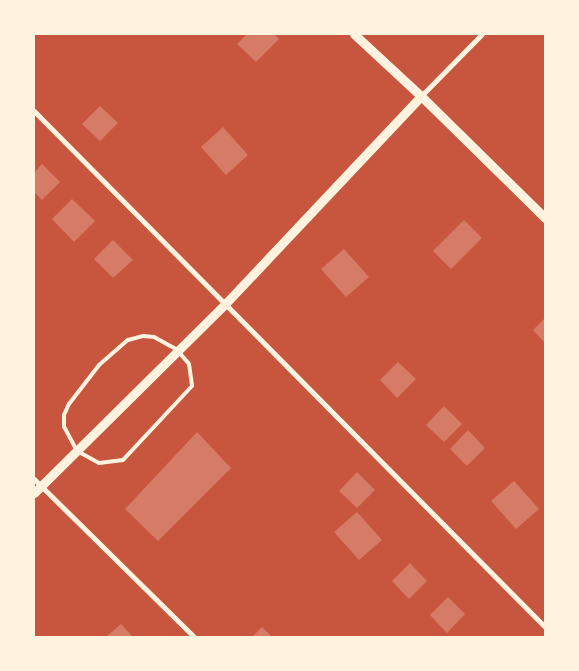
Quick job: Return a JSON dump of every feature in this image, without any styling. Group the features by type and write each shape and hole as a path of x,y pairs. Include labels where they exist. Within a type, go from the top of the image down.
{"street":[{"path":"354,34 421,96 545,218"},
{"path":"34,493 226,303 482,34"},
{"path":"34,111 545,627"},
{"path":"34,479 194,637"}],"lane":[{"path":"143,336 154,337 177,350 189,364 192,386 123,460 99,463 77,451 64,427 64,415 68,404 99,365 128,340 143,336"}],"building":[{"path":"247,34 274,34 279,39 256,62 237,44"},
{"path":"100,106 118,123 100,141 82,124"},
{"path":"223,127 248,155 226,175 201,147"},
{"path":"42,164 60,182 42,200 34,192 34,173"},
{"path":"72,199 95,221 74,242 52,219"},
{"path":"464,220 482,238 451,269 433,251"},
{"path":"113,240 133,260 113,278 94,259"},
{"path":"344,249 369,277 346,297 321,269"},
{"path":"545,318 545,343 533,330"},
{"path":"398,362 416,379 397,398 380,380"},
{"path":"444,406 462,424 444,442 426,425"},
{"path":"468,430 485,448 467,466 450,449"},
{"path":"197,432 231,468 158,541 125,509"},
{"path":"357,472 375,490 357,508 339,491"},
{"path":"514,481 539,509 516,529 491,501"},
{"path":"357,512 382,540 359,560 334,532"},
{"path":"410,563 427,581 409,599 392,581"},
{"path":"448,597 465,614 447,633 430,615"},
{"path":"121,624 133,637 106,637"},
{"path":"262,627 272,637 252,637"}]}
